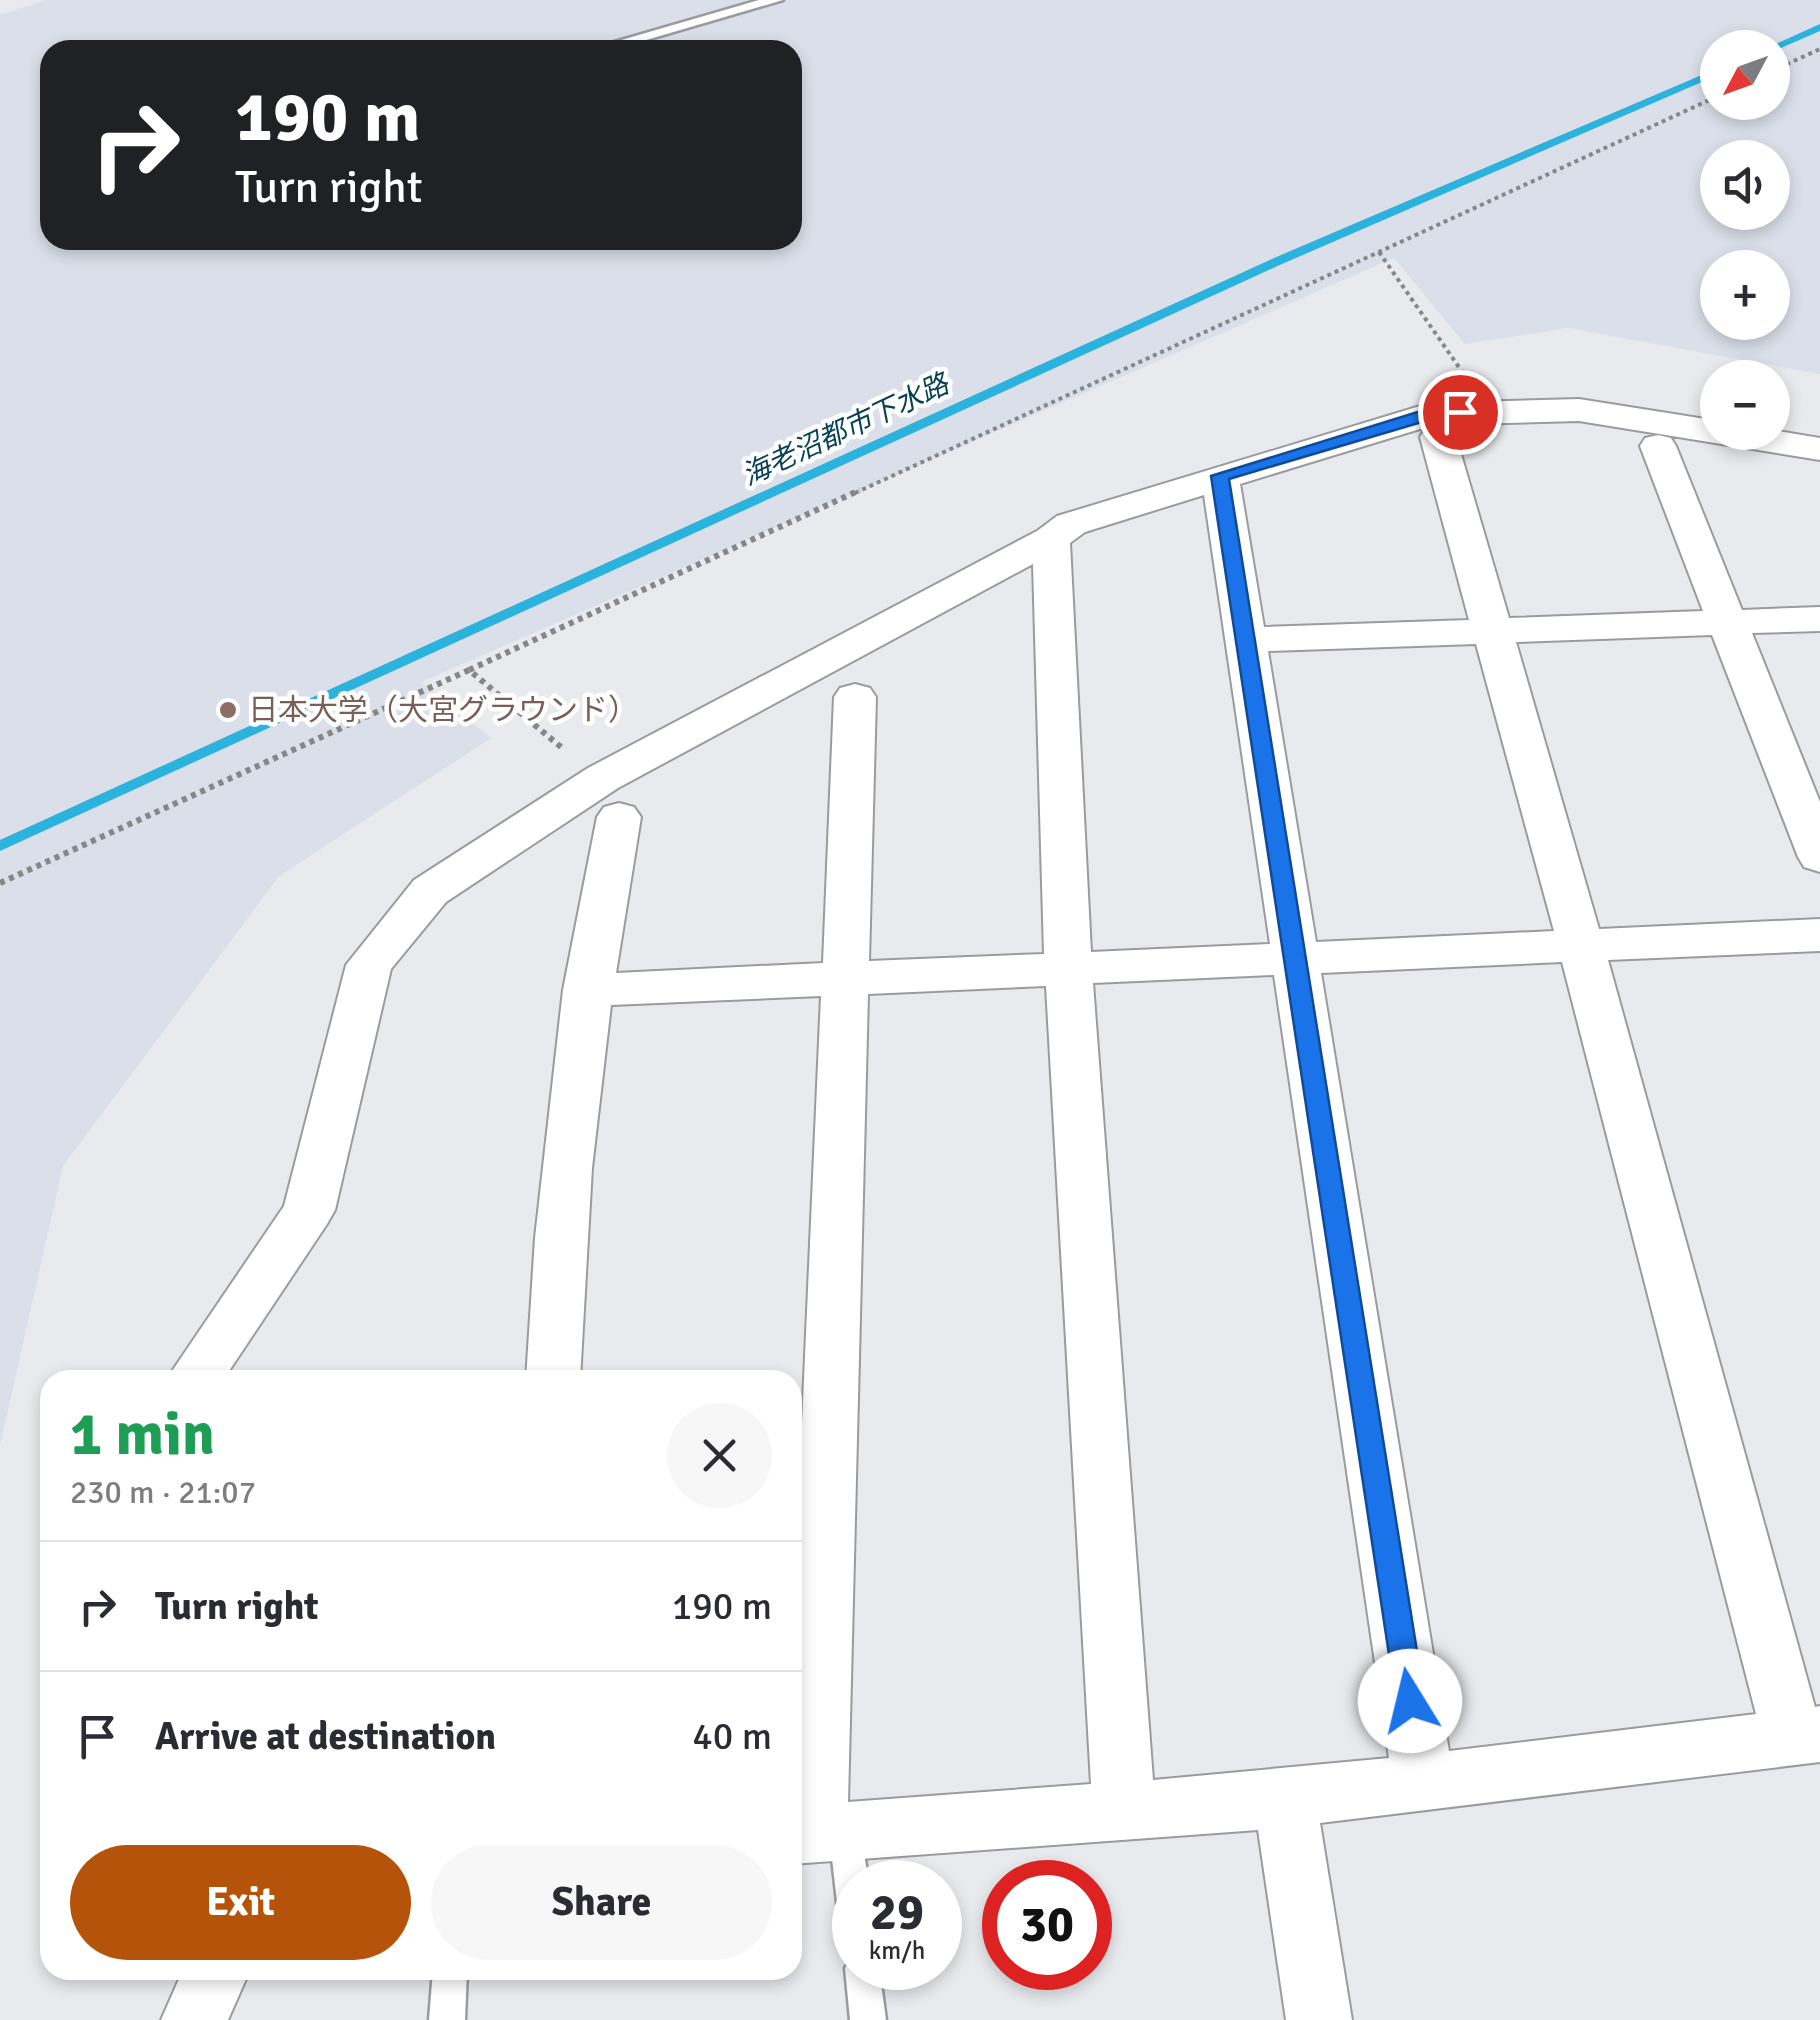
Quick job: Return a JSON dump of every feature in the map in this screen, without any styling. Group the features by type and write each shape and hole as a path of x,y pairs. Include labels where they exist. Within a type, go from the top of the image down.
{"street":[{"path":"200,1370 308,1210 369,965 430,891 611,798 1072,524 1430,414 1578,410 1700,429"},
{"path":"854,697 818,1834 1124,1814 1285,1798 1806,1735 1438,437"},
{"path":"1790,444 1820,449"},
{"path":"1658,446 1820,857"},
{"path":"1220,476 1423,1779"},
{"path":"1052,539 1068,968 1124,1814"},
{"path":"1243,640 1820,619"},
{"path":"552,1370 556,1273 611,798"},
{"path":"587,990 1820,935"},
{"path":"1285,1798 1319,2020"},
{"path":"194,2020 212,1980"}],"lane":[{"path":"630,40 776,0"},
{"path":"818,1834 832,1863"},
{"path":"448,2020 450,1980"},
{"path":"865,1990 868,2020"}],"path":[{"path":"1790,63 1820,49"},
{"path":"0,883 1700,104"},
{"path":"1378,252 1489,411"},
{"path":"469,670 611,798"}],"shaded area":[{"name":"日本大学（大宮グラウンド）","path":"46,0 1820,0 1820,374 1790,369 1790,360 1743,360 1568,328 1465,344 1394,258 421,682 491,738 279,876 63,1166 0,1445 0,15"}],"waterway":[{"name":"海老沼都市下水路","path":"1790,40 1820,27"},
{"name":"海老沼都市下水路","path":"0,846 1278,261 1700,79"}],"place":[{"name":"日本大学（大宮グラウンド）","path":"228,710"}],"route":[{"path":"1410,1701 1220,476 1430,414 1460,412"}]}
